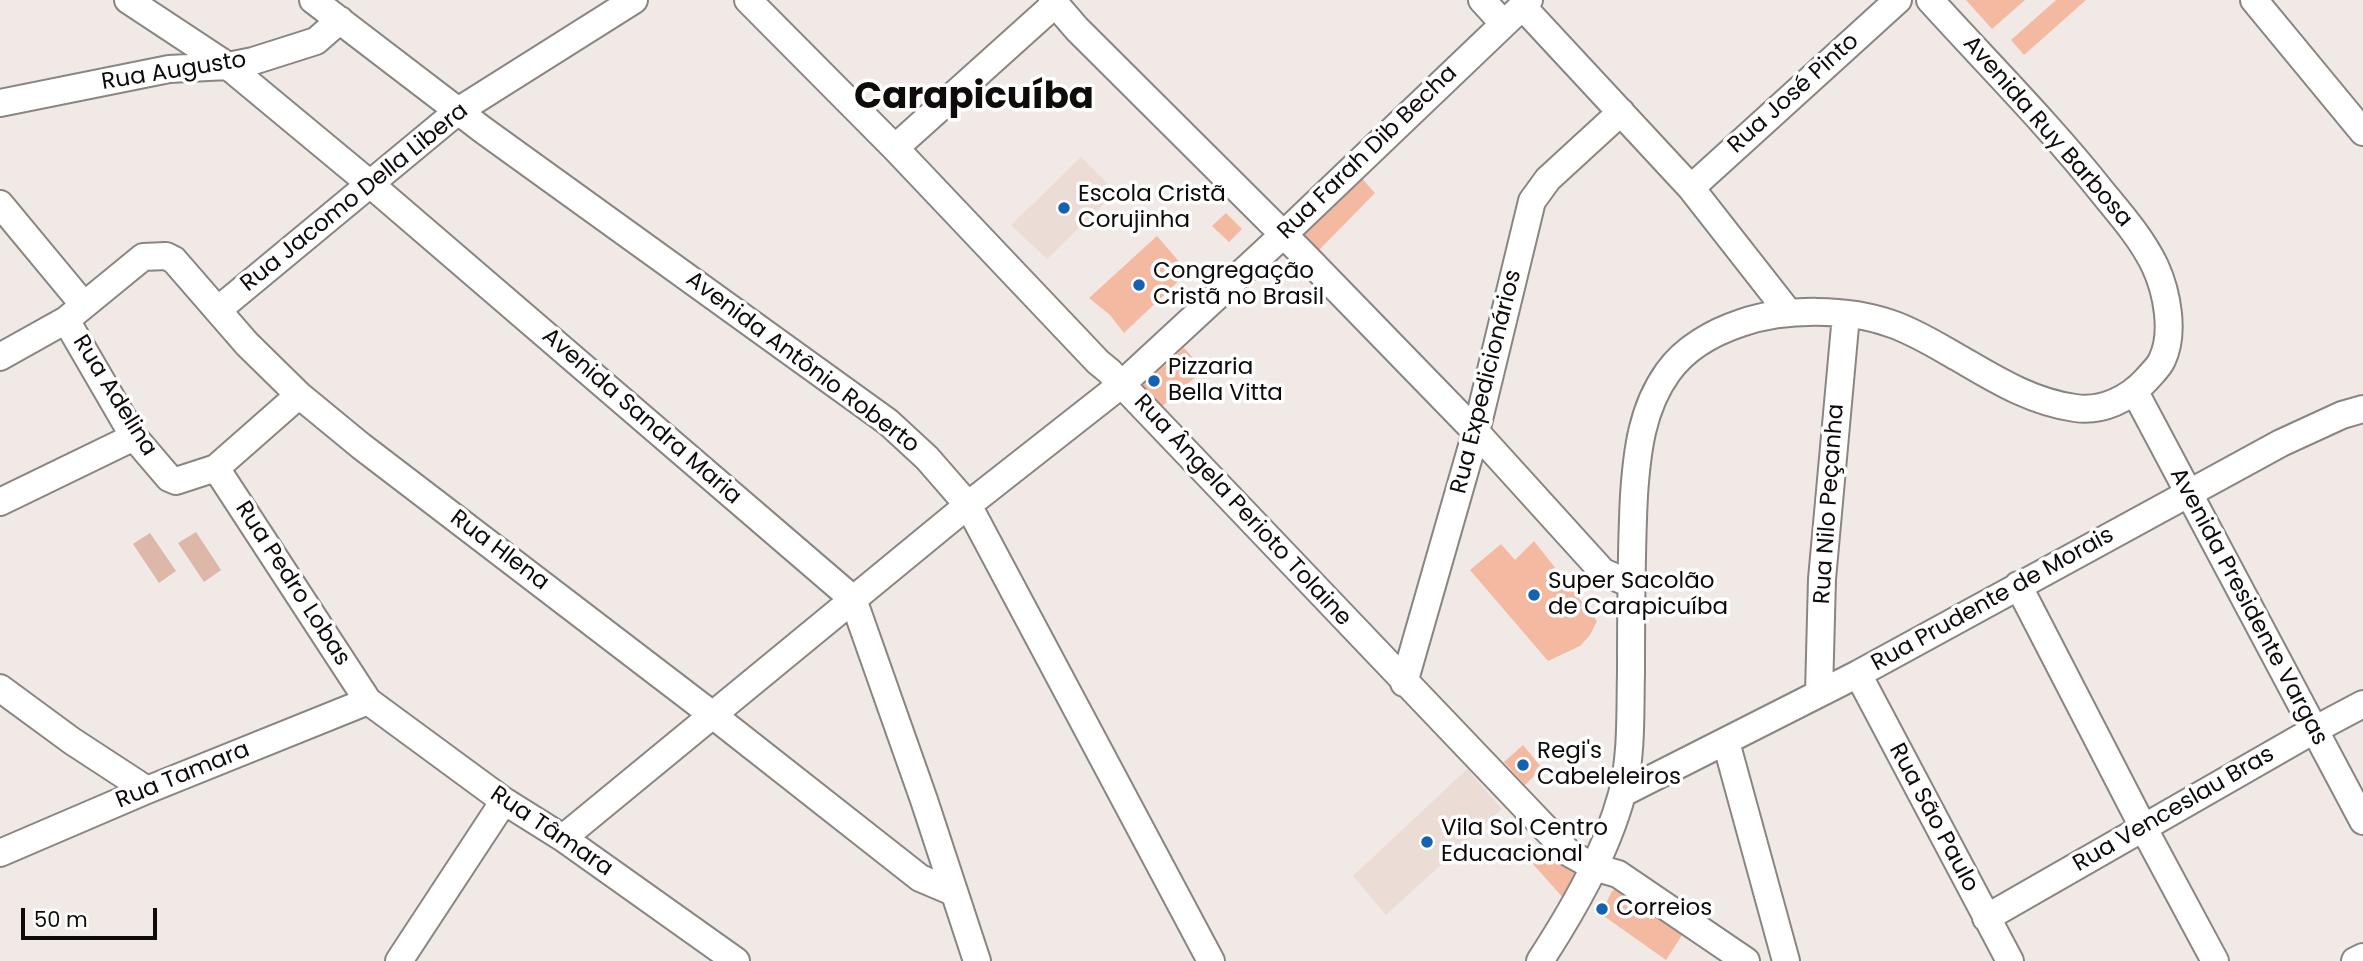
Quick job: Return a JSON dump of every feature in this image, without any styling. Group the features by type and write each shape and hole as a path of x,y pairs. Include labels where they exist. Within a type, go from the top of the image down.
{"street":[{"name":"Avenida Sandra Maria","path":"128,0 228,66 369,183 853,599 977,961"},
{"name":"Avenida Antônio Roberto","path":"313,0 458,111 888,422 928,458 968,505 1210,961"},
{"name":"Rua Jacomo Della Libera","path":"219,309 290,253 369,183 458,111 634,0"},
{"name":"Rua Ângela Perioto Tolaine","path":"748,0 895,148 1569,853 1594,867 1618,874 1746,961"},
{"path":"1482,0 1518,10 1621,112 1690,188 1789,313"},
{"name":"Rua José Pinto","path":"1690,188 1898,0"},
{"name":"Avenida Ruy Barbosa","path":"1540,961 1561,929 1594,867 1623,793 1630,704 1631,533 1636,458 1643,426 1655,393 1670,369 1699,343 1727,328 1767,314 1789,313 1871,318 1918,335 1998,381 2041,401 2080,409 2117,402 2135,392 2161,364 2169,338 2166,304 2156,268 2139,237 2078,161 1930,0"},
{"path":"2254,0 2363,132"},
{"path":"895,148 1054,2 1077,29 1476,432 1603,572 1631,584"},
{"name":"Rua Farah Dib Becha","path":"563,838 968,505 1122,384 1283,235 1518,10"},
{"name":"Rua Augusto","path":"0,103 169,69 228,66 316,41 340,20"},
{"name":"Rua Expedicionários","path":"1404,683 1476,432 1532,201 1548,179 1621,112"},
{"name":"Rua Adelina","path":"0,204 75,312 134,437 162,472 177,481 216,468"},
{"name":"Rua Hlena","path":"0,357 75,312 144,257 159,255 174,260 247,344 299,395 361,446 714,716 919,878 953,892"},
{"name":"Rua Nilo Peçanha","path":"1819,694 1822,579 1846,315"},
{"name":"Avenida Presidente Vargas","path":"2135,392 2363,821"},
{"path":"216,468 299,395"},
{"name":"Rua Prudente de Morais","path":"1623,793 1858,674 2018,585 2324,422 2363,410"},
{"path":"0,502 134,437"},
{"name":"Rua Pedro Lobas","path":"216,468 368,701"},
{"path":"2018,585 2214,961"},
{"name":"Rua São Paulo","path":"1858,674 2010,961"},
{"path":"0,688 72,741 147,790"},
{"name":"Rua Tamara","path":"0,853 147,790 368,701"},
{"name":"Rua Tâmara","path":"368,701 504,801 563,838 736,961"},
{"name":"Rua Venceslau Bras","path":"1986,918 2363,704"},
{"path":"1726,742 1786,961"},
{"path":"399,961 504,801"},
{"path":"2355,961 2363,957"}],"shaded area":[{"name":"Escola Cristã Corujinha","path":"1081,157 1116,192 1047,259 1011,225"},
{"path":"196,532 221,570 204,582 178,543"},
{"path":"150,533 176,571 159,583 133,544"},
{"name":"Vila Sol Centro Educacional","path":"1467,769 1502,809 1386,915 1353,876"}],"building":[{"path":"1966,0 2025,0 1992,29"},
{"path":"2056,0 2086,0 2024,55 2011,40"},
{"path":"1358,174 1375,193 1319,250 1298,233"},
{"path":"1226,213 1242,229 1229,242 1212,226"},
{"name":"Congregação Cristã no Brasil","path":"1157,236 1188,272 1124,333 1110,315 1089,298"},
{"path":"1184,348 1198,363 1188,369 1199,374 1159,409 1142,386"},
{"name":"Super Sacolão de Carapicuíba","path":"1534,541 1597,621 1580,646 1548,661 1470,570 1501,544 1515,560"},
{"name":"Regi's Cabeleleiros","path":"1523,745 1542,768 1525,785 1504,762"},
{"path":"1550,844 1574,866 1577,880 1565,900 1532,863"},
{"path":"1624,886 1684,932 1666,960 1601,914 1612,891"}],"place":[{"name":"Escola Cristã Corujinha","path":"1064,208"},
{"name":"Congregação Cristã no Brasil","path":"1139,285"},
{"name":"Pizzaria Bella Vitta","path":"1154,381"},
{"name":"Super Sacolão de Carapicuíba","path":"1534,595"},
{"name":"Regi's Cabeleleiros","path":"1523,765"},
{"name":"Vila Sol Centro Educacional","path":"1427,842"},
{"name":"Correios","path":"1602,909"}],"district":[{"name":"Carapicuíba","path":"974,99"}]}
